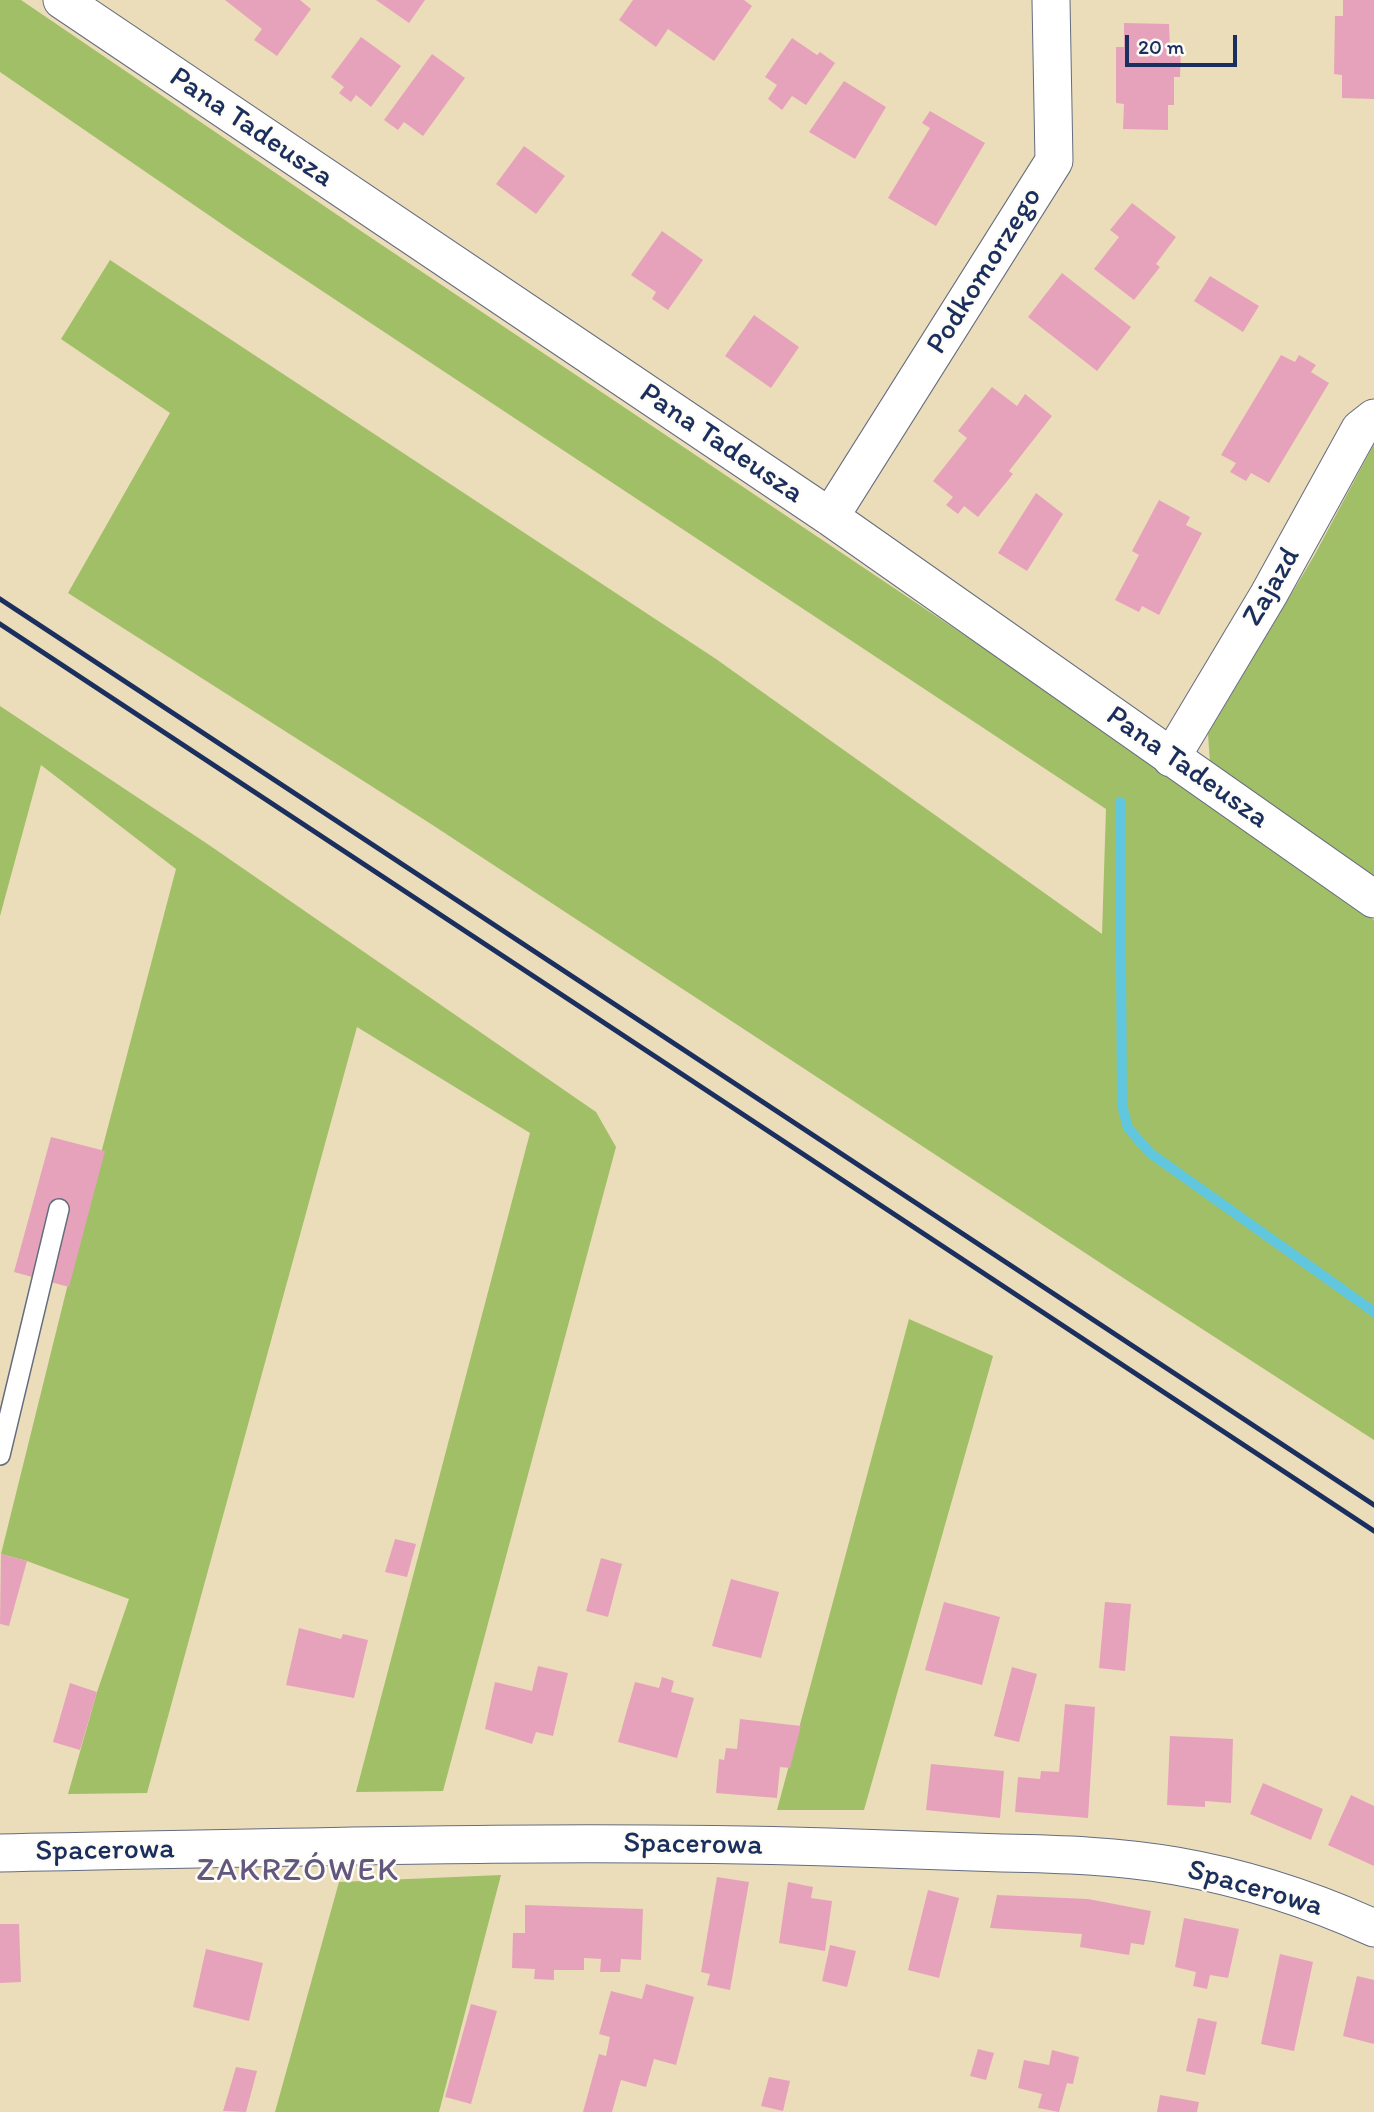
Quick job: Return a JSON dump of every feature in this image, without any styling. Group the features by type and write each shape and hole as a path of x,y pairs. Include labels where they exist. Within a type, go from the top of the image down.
{"street":[{"name":"Pana Tadeusza","path":"62,0 830,517 1374,899"},
{"name":"Podkomorzego","path":"830,517 1054,161 1051,0"},
{"name":"Zajazd","path":"1171,758 1269,594 1360,429 1374,418"},
{"name":"Spacerowa","path":"0,1853 518,1843 780,1846 1049,1854 1160,1864 1217,1874 1322,1905 1374,1928"}],"lane":[{"path":"0,1455 59,1209"}],"green space":[{"path":"0,0 21,0 1109,732 1374,920 1374,1440 431,824 68,593 170,413 61,339 110,260 716,659 1102,934 1106,809 245,240 0,72"},
{"path":"1374,444 1374,878 1210,763 1208,734 1314,556"},
{"path":"0,706 209,845 596,1112 616,1147 443,1791 356,1792 530,1133 357,1027 147,1793 68,1794 97,1692 129,1599 1,1554 90,1195 176,869 41,765 0,916"},
{"path":"909,1319 993,1356 864,1810 777,1810"},
{"path":"501,1875 439,2112 275,2112 339,1882"}],"building":[{"path":"225,0 300,0 311,9 277,56 254,40 262,29"},
{"path":"376,0 425,0 409,23"},
{"path":"633,0 744,0 752,6 714,61 668,29 656,47 619,20"},
{"path":"1343,0 1374,0 1374,99 1342,98 1342,75 1334,74 1335,16 1343,16"},
{"path":"1124,23 1169,24 1170,48 1181,48 1180,77 1174,77 1174,105 1168,105 1168,130 1123,129 1124,104 1116,103 1116,47 1124,47"},
{"path":"361,37 401,66 371,107 356,95 351,102 339,93 344,87 331,77"},
{"path":"792,38 817,55 820,52 835,63 806,105 792,96 782,110 768,99 777,85 765,77"},
{"path":"432,54 465,78 423,136 404,122 398,130 384,120"},
{"path":"844,81 886,107 855,159 809,132"},
{"path":"930,111 985,143 936,226 888,198 930,128 922,123"},
{"path":"524,146 565,176 536,214 496,184"},
{"path":"1132,203 1176,237 1156,264 1160,267 1134,300 1094,269 1119,237 1110,230"},
{"path":"662,231 703,260 668,310 652,299 656,292 631,275"},
{"path":"1062,273 1131,327 1097,371 1028,317"},
{"path":"1210,276 1259,306 1243,332 1194,301"},
{"path":"754,315 799,347 771,388 725,356"},
{"path":"1281,355 1295,362 1299,355 1316,365 1311,372 1329,383 1269,483 1251,473 1246,481 1230,472 1236,463 1221,455"},
{"path":"992,387 1017,406 1025,394 1052,416 1009,471 1013,474 978,517 964,506 958,514 946,505 953,497 933,481 967,438 958,431"},
{"path":"1036,493 1063,514 1027,571 998,553"},
{"path":"1159,500 1190,517 1186,525 1202,533 1159,615 1142,606 1139,612 1115,600 1139,555 1132,551"},
{"path":"51,1137 105,1151 69,1287 14,1272"},
{"path":"395,1539 416,1544 407,1577 385,1572"},
{"path":"1,1554 27,1561 9,1626 0,1624"},
{"path":"601,1558 622,1564 608,1617 586,1611"},
{"path":"731,1579 779,1592 761,1658 712,1646"},
{"path":"944,1602 1000,1617 982,1685 925,1670"},
{"path":"1105,1602 1131,1604 1125,1671 1099,1668"},
{"path":"299,1628 341,1639 343,1634 368,1640 354,1698 286,1685"},
{"path":"538,1666 568,1673 553,1736 536,1732 532,1744 485,1729 495,1682 532,1691"},
{"path":"1012,1667 1037,1674 1019,1742 994,1736"},
{"path":"662,1677 674,1681 671,1692 694,1698 677,1758 618,1742 635,1682 659,1688"},
{"path":"70,1683 97,1692 80,1750 53,1742"},
{"path":"1065,1704 1095,1707 1088,1818 1015,1812 1018,1777 1040,1779 1041,1771 1059,1772"},
{"path":"740,1719 801,1726 790,1768 780,1767 777,1798 716,1793 719,1759 724,1760 726,1748 737,1749"},
{"path":"1170,1736 1233,1739 1231,1803 1205,1801 1205,1807 1167,1805"},
{"path":"931,1764 1004,1771 1000,1818 926,1810"},
{"path":"1263,1783 1323,1809 1311,1840 1250,1814"},
{"path":"1351,1795 1374,1806 1374,1866 1328,1845"},
{"path":"717,1877 749,1882 730,1990 707,1985 710,1974 701,1972"},
{"path":"788,1882 813,1887 811,1898 832,1901 825,1951 779,1943"},
{"path":"928,1890 959,1898 939,1978 908,1970"},
{"path":"997,1895 1088,1899 1151,1911 1144,1945 1131,1943 1129,1955 1080,1947 1082,1934 990,1928"},
{"path":"525,1905 643,1909 641,1960 621,1959 620,1972 600,1972 601,1959 584,1958 584,1970 554,1970 554,1980 534,1979 535,1969 512,1968 513,1933 525,1933"},
{"path":"1184,1918 1239,1929 1228,1978 1210,1975 1207,1989 1193,1986 1196,1972 1175,1967"},
{"path":"0,1924 19,1924 21,1982 0,1983"},
{"path":"830,1945 856,1951 847,1987 822,1981"},
{"path":"206,1949 263,1963 249,2021 193,2007"},
{"path":"1280,1954 1313,1962 1294,2051 1261,2044"},
{"path":"1357,1976 1374,1980 1374,2044 1343,2036"},
{"path":"646,1984 694,1997 676,2065 654,2059 646,2087 621,2080 612,2112 583,2112 599,2054 606,2056 610,2037 599,2034 611,1991 642,1999"},
{"path":"471,2004 497,2011 471,2104 445,2097"},
{"path":"1198,2018 1217,2022 1205,2075 1186,2071"},
{"path":"978,2049 994,2053 986,2080 970,2076"},
{"path":"1052,2050 1079,2057 1073,2084 1067,2083 1059,2112 1038,2108 1042,2094 1018,2088 1024,2060 1049,2065"},
{"path":"236,2067 257,2071 246,2112 223,2111"},
{"path":"769,2077 790,2081 783,2111 761,2106"},
{"path":"1160,2095 1199,2102 1197,2112 1157,2112"}],"waterway":[{"path":"1120,802 1122,1105 1128,1128 1150,1153 1374,1312"}],"railway":[{"path":"0,599 1374,1505"},
{"path":"0,624 1374,1531"}],"district":[{"name":"ZAKRZÓWEK","path":"298,1872"}]}
